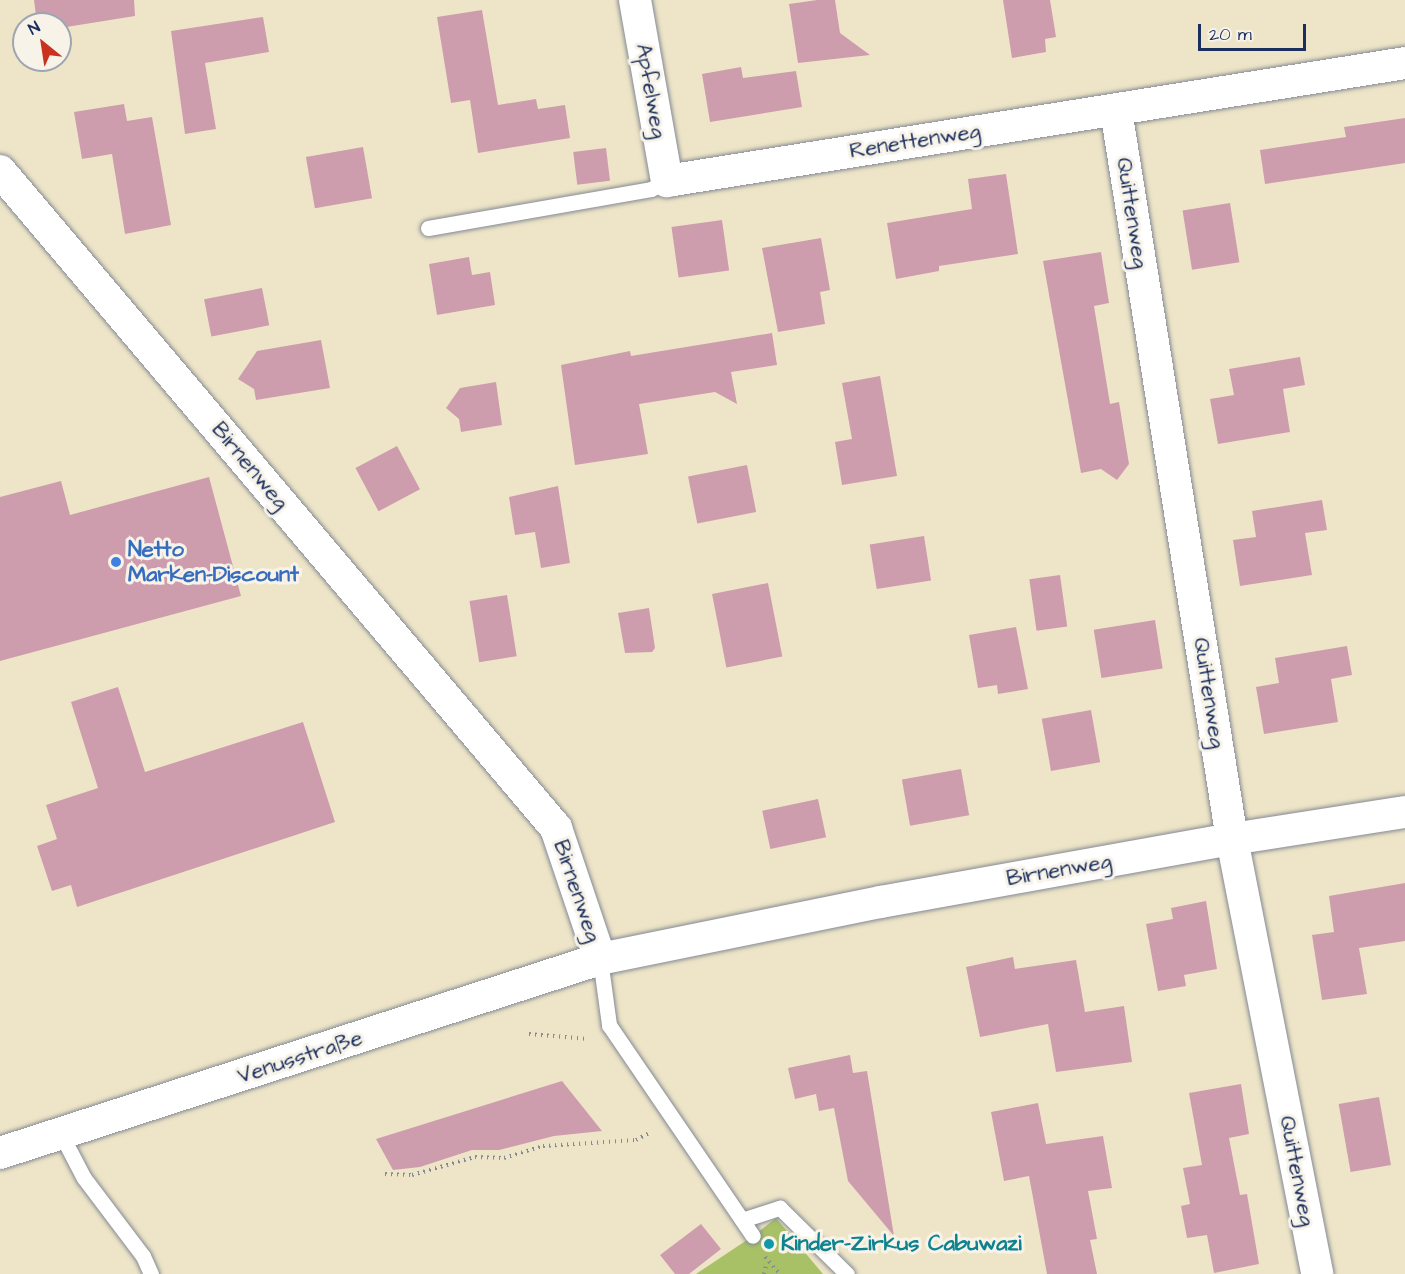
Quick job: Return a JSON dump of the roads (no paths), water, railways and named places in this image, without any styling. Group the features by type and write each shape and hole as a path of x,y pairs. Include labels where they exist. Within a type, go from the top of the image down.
{"street":[{"name":"Apfelweg","path":"635,0 667,181"},
{"name":"Renettenweg","path":"667,181 1405,63"},
{"name":"Quittenweg","path":"1116,110 1232,839 1317,1274"},
{"name":"Birnenweg","path":"0,171 556,828 600,959 881,902 1232,839 1405,813"},
{"name":"Venusstraße","path":"0,1153 62,1136 600,959"}],"lane":[{"name":"Renettenweg","path":"428,228 651,189 667,181"},
{"path":"600,959 609,1025 753,1236"},
{"path":"62,1136 84,1178 143,1256 151,1274"},
{"path":"742,1220 780,1208 847,1274"}],"place":[{"name":"Netto Marken-Discount","path":"116,562"},
{"name":"Kinder-Zirkus Cabuwazi","path":"769,1244"}]}
